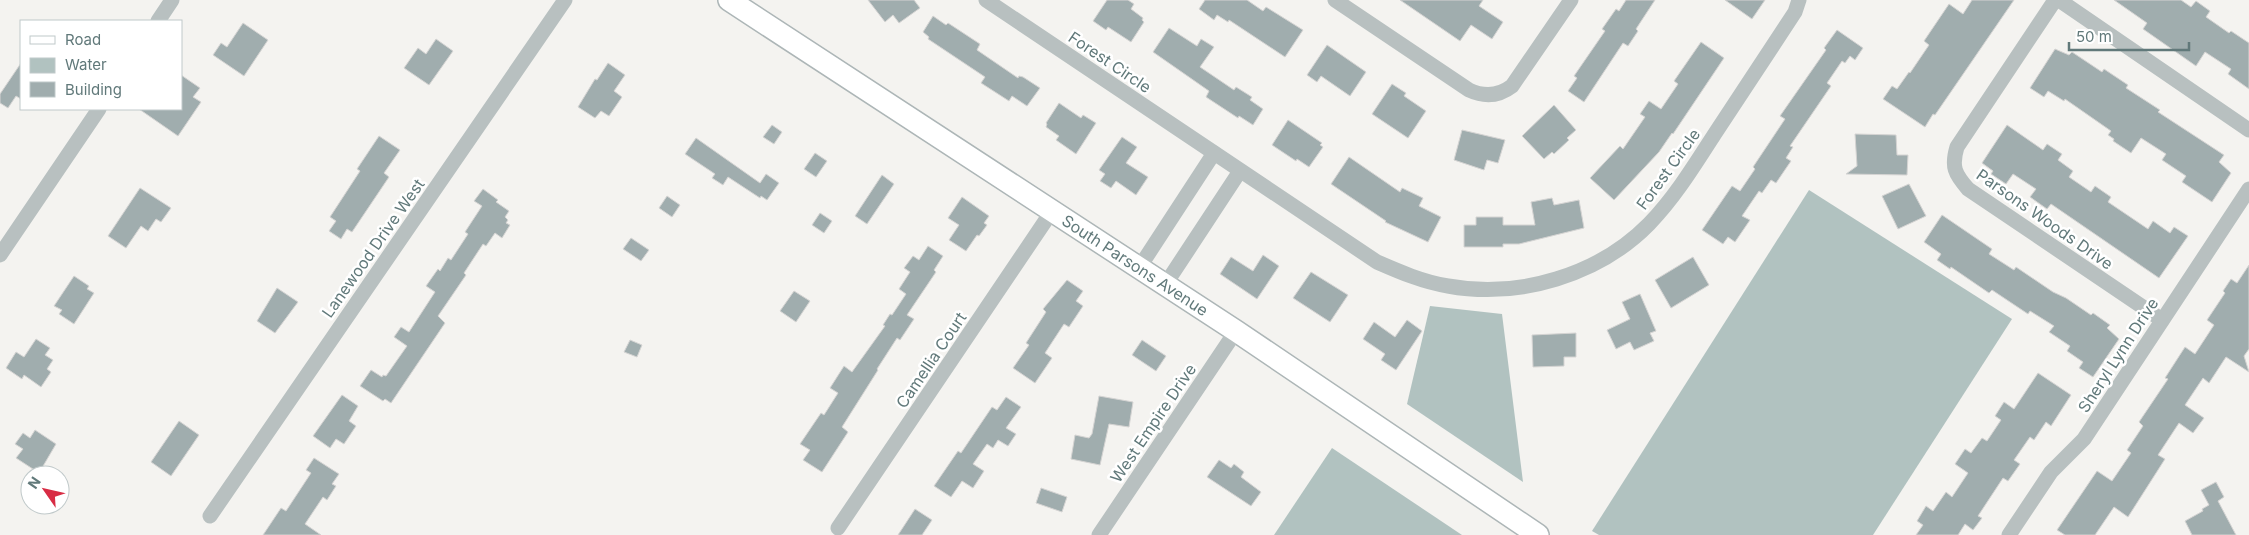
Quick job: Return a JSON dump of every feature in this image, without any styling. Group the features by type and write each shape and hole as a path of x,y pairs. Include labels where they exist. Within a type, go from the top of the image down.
{"main road":[{"name":"South Parsons Avenue","path":"729,0 1166,285 1538,535"}],"street":[{"path":"159,20 172,0"},
{"name":"Lanewood Drive West","path":"210,516 565,0"},
{"name":"Forest Circle","path":"986,0 1377,262 1413,278 1449,287 1482,290 1517,288 1550,281 1585,268 1617,251 1648,224 1675,194 1795,12 1799,0"},
{"path":"1335,0 1469,90 1480,95 1504,93 1512,86 1571,0"},
{"path":"2057,0 2249,130"},
{"name":"Parsons Woods Drive","path":"2057,0 1957,147 1953,159 1955,170 1968,189 2162,320"},
{"path":"0,255 98,110"},
{"path":"1139,268 1214,153"},
{"path":"1166,285 1240,171"},
{"name":"Sheryl Lynn Drive","path":"2009,535 2051,472 2084,440 2249,189"},
{"name":"Camellia Court","path":"838,528 1052,211"},
{"name":"West Empire Drive","path":"1099,535 1236,332"}],"water":[{"path":"1809,190 2012,319 1873,535 1599,535 1592,531"},
{"path":"1430,306 1502,314 1523,482 1407,404"},
{"path":"1332,448 1462,535 1274,535"}],"building":[{"path":"868,0 914,0 920,8 899,23 893,15 885,22"},
{"path":"1107,0 1128,0 1134,4 1131,9 1143,18 1144,22 1131,42 1108,27 1106,30 1093,21"},
{"path":"1205,0 1247,0 1263,11 1266,7 1303,30 1285,57 1229,20 1228,22 1217,15 1214,20 1199,9"},
{"path":"1400,0 1483,0 1479,6 1503,22 1492,39 1471,25 1460,41"},
{"path":"1626,0 1655,0 1636,29 1638,31 1628,46 1623,43 1584,102 1568,91 1577,78 1574,76 1605,31 1602,29 1616,9 1619,11"},
{"path":"1725,0 1765,0 1752,19"},
{"path":"1972,0 2014,0 1925,127 1883,99 1892,86 1897,89 1910,73 1929,45 1924,41 1949,4 1963,14"},
{"path":"2114,0 2181,0 2191,7 2196,1 2210,11 2206,17 2229,33 2231,31 2249,43 2249,89 2228,74 2231,69 2205,52 2196,66 2143,29 2147,23"},
{"path":"933,16 946,25 948,23 980,44 977,50 1018,78 1019,76 1023,77 1040,88 1027,106 1012,96 1009,101 981,83 985,77 928,39 929,37 923,32"},
{"path":"243,23 268,40 244,76 213,55 221,43 227,47"},
{"path":"1169,28 1197,46 1201,39 1214,47 1200,67 1234,90 1236,87 1252,97 1250,100 1263,109 1253,125 1239,116 1238,118 1206,97 1209,91 1153,52"},
{"path":"1837,30 1863,48 1855,60 1850,56 1845,63 1842,61 1827,83 1831,86 1790,146 1793,147 1786,158 1791,161 1776,183 1771,180 1762,193 1759,191 1742,216 1750,220 1735,242 1728,237 1723,244 1702,230 1732,186 1740,191 1755,169 1753,167 1785,119 1780,116 1826,50 1824,48"},
{"path":"436,39 453,51 429,85 404,68 418,48 426,54"},
{"path":"1701,42 1724,58 1673,134 1659,152 1614,200 1590,178 1620,146 1623,149 1645,117 1640,114 1649,101 1661,109 1678,84 1674,81"},
{"path":"1327,45 1366,72 1350,96 1321,76 1317,82 1307,75"},
{"path":"2055,49 2069,55 2072,52 2102,72 2104,69 2128,85 2126,88 2160,110 2158,112 2224,155 2219,162 2231,173 2212,202 2182,182 2186,176 2162,160 2166,154 2141,138 2131,153 2113,141 2114,139 2108,135 2111,131 2065,99 2064,101 2048,91 2044,97 2030,88"},
{"path":"608,63 625,75 614,91 622,97 609,116 601,111 595,118 578,107 595,79 597,80"},
{"path":"20,64 20,98 16,96 8,108 0,103 0,94"},
{"path":"182,76 200,88 193,97 201,102 178,136 140,110 182,110"},
{"path":"1392,84 1406,93 1404,96 1426,111 1408,138 1372,114"},
{"path":"1059,103 1081,118 1083,115 1096,123 1076,154 1056,140 1059,136 1046,127 1046,123"},
{"path":"1554,105 1576,130 1567,138 1569,140 1554,154 1552,152 1544,159 1522,136"},
{"path":"1288,120 1322,143 1320,145 1323,147 1309,167 1272,145"},
{"path":"772,125 782,132 774,144 763,137"},
{"path":"2007,125 2043,150 2047,144 2062,154 2058,160 2073,171 2069,177 2091,192 2095,186 2111,197 2108,202 2148,229 2153,221 2170,233 2174,227 2188,236 2159,278 2051,204 2047,209 2030,197 2036,189 2013,174 2006,184 1991,174 1993,171 1982,163"},
{"path":"1462,130 1505,140 1498,163 1487,160 1484,170 1454,160"},
{"path":"1855,134 1896,135 1897,155 1908,155 1907,175 1846,174 1857,166"},
{"path":"379,136 400,150 384,173 389,177 352,232 347,229 341,239 329,231 336,221 330,217 360,171 357,169"},
{"path":"1122,137 1137,147 1126,163 1148,177 1136,195 1116,181 1111,188 1100,181 1105,174 1099,170"},
{"path":"696,138 760,183 766,174 779,183 767,200 761,196 760,198 728,177 723,185 712,178 715,174 685,154"},
{"path":"815,153 827,161 816,177 804,169"},
{"path":"1349,157 1400,192 1402,188 1423,198 1419,206 1441,217 1428,242 1385,222 1331,184"},
{"path":"882,175 894,184 867,224 855,216"},
{"path":"1909,184 1926,216 1898,229 1882,196"},
{"path":"140,188 171,208 161,222 156,219 148,231 141,226 126,248 108,236"},
{"path":"483,189 498,200 496,202 509,211 505,217 508,220 506,223 510,225 502,238 495,233 486,246 483,244 464,273 466,275 438,316 445,323 391,403 385,399 383,401 360,386 371,370 382,377 383,375 386,376 407,346 394,337 401,327 409,332 435,292 426,286 438,269 440,271 448,258 451,260 468,234 465,232 482,206 474,201"},
{"path":"667,196 680,205 672,217 659,208"},
{"path":"962,197 989,216 984,223 987,225 966,251 949,240 959,225 948,218"},
{"path":"1552,198 1554,205 1579,200 1584,228 1519,244 1503,244 1503,247 1464,247 1464,225 1476,225 1476,217 1503,217 1503,225 1535,225 1531,202"},
{"path":"820,213 832,221 824,233 812,225"},
{"path":"1942,215 1992,249 1989,254 2014,270 2016,267 2053,292 2066,298 2091,315 2093,313 2110,325 2107,328 2119,339 2093,377 2079,368 2083,362 2067,351 2070,346 2049,332 2054,326 2030,311 2028,314 1992,290 1989,293 1951,267 1950,269 1937,260 1941,254 1924,242"},
{"path":"631,238 649,250 641,261 623,249"},
{"path":"928,246 943,256 934,270 936,272 907,315 914,319 900,340 897,338 842,427 848,432 822,472 803,460 810,450 800,444 821,413 824,415 838,393 830,388 844,366 852,372 885,326 883,325 890,314 892,315 906,294 899,289 910,272 904,268 913,256 919,260"},
{"path":"1263,255 1279,266 1257,299 1220,274 1231,257 1253,271"},
{"path":"1693,257 1709,285 1671,308 1655,280"},
{"path":"2249,265 2249,349 2244,356 2249,372 2226,357 2209,383 2203,378 2185,405 2204,418 2193,433 2179,423 2158,455 2165,459 2128,517 2114,507 2095,535 2065,535 2057,530 2097,471 2112,481 2131,453 2127,450 2143,426 2139,422 2168,379 2165,378 2185,347 2195,354 2214,325 2207,320 2225,293 2223,291 2231,279 2237,283"},
{"path":"1311,272 1348,295 1330,322 1293,298"},
{"path":"74,276 89,286 87,289 94,293 74,324 59,314 62,310 54,306"},
{"path":"1067,280 1083,291 1076,301 1083,306 1069,327 1064,324 1045,353 1052,358 1035,383 1013,368 1029,345 1026,343 1046,312 1043,309"},
{"path":"277,288 298,302 275,333 257,321"},
{"path":"794,291 810,301 796,322 780,311"},
{"path":"1640,294 1656,331 1650,333 1654,341 1634,350 1630,342 1616,349 1607,330 1630,319 1622,302"},
{"path":"1407,320 1422,331 1396,370 1381,360 1385,354 1363,339 1374,322 1395,337"},
{"path":"1576,333 1576,357 1564,357 1564,366 1533,367 1532,335"},
{"path":"36,339 50,348 45,355 53,360 47,369 51,372 41,387 24,375 22,379 6,368 16,352 24,357"},
{"path":"630,340 642,345 637,357 624,352"},
{"path":"1142,340 1166,356 1156,371 1132,355"},
{"path":"2038,373 2071,395 2051,426 2046,422 2034,440 2030,437 2014,460 2020,464 2008,481 2003,478 1978,516 1982,518 1973,530 1965,524 1958,535 1916,535 1923,525 1917,521 1926,506 1933,511 1946,492 1952,497 1968,473 1955,464 1965,449 1971,453 1982,438 1987,441 2001,420 1995,416 2004,402 2014,409"},
{"path":"342,395 358,406 349,421 356,426 344,444 336,439 330,448 313,436"},
{"path":"1099,396 1133,402 1129,427 1109,424 1100,465 1071,459 1075,435 1089,438 1092,434"},
{"path":"1006,397 1021,407 1006,428 1016,434 1008,446 998,440 993,448 987,444 973,464 984,471 973,488 962,481 951,497 934,486 958,451 961,453 992,407 997,410"},
{"path":"179,421 199,435 171,476 151,462"},
{"path":"35,430 56,444 44,465 27,465 16,458 23,449 15,444 23,433 30,438"},
{"path":"314,458 339,474 332,484 336,486 327,500 323,497 305,524 321,535 263,535 281,508 286,511 311,473 306,470"},
{"path":"1219,460 1231,468 1234,464 1244,472 1241,477 1261,492 1251,506 1207,477"},
{"path":"2216,482 2224,497 2218,501 2236,535 2192,535 2185,521 2203,511 2202,509 2209,505 2201,490"},
{"path":"1041,488 1067,497 1062,512 1036,503"},
{"path":"915,509 932,520 922,535 898,535"}]}
